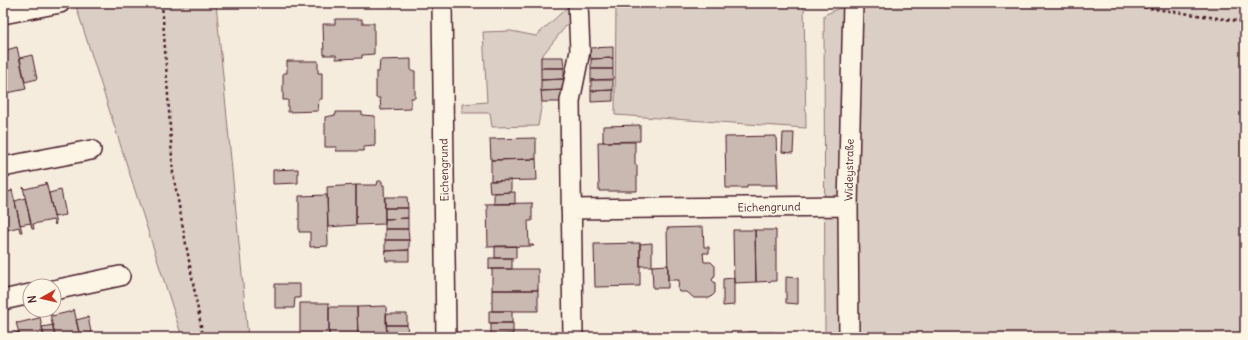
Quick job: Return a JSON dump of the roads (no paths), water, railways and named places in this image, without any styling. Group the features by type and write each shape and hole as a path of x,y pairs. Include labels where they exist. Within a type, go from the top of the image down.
{"street":[{"path":"3,14 34,5 60,3"},
{"name":"Eichengrund","path":"442,3 446,337"},
{"path":"573,337 570,101 580,51 578,3"},
{"name":"Wideystraße","path":"849,337 848,206 853,3"},
{"path":"3,167 92,150"},
{"name":"Eichengrund","path":"571,209 848,206"},
{"path":"62,288 120,276"},
{"path":"3,300 22,296"}]}
